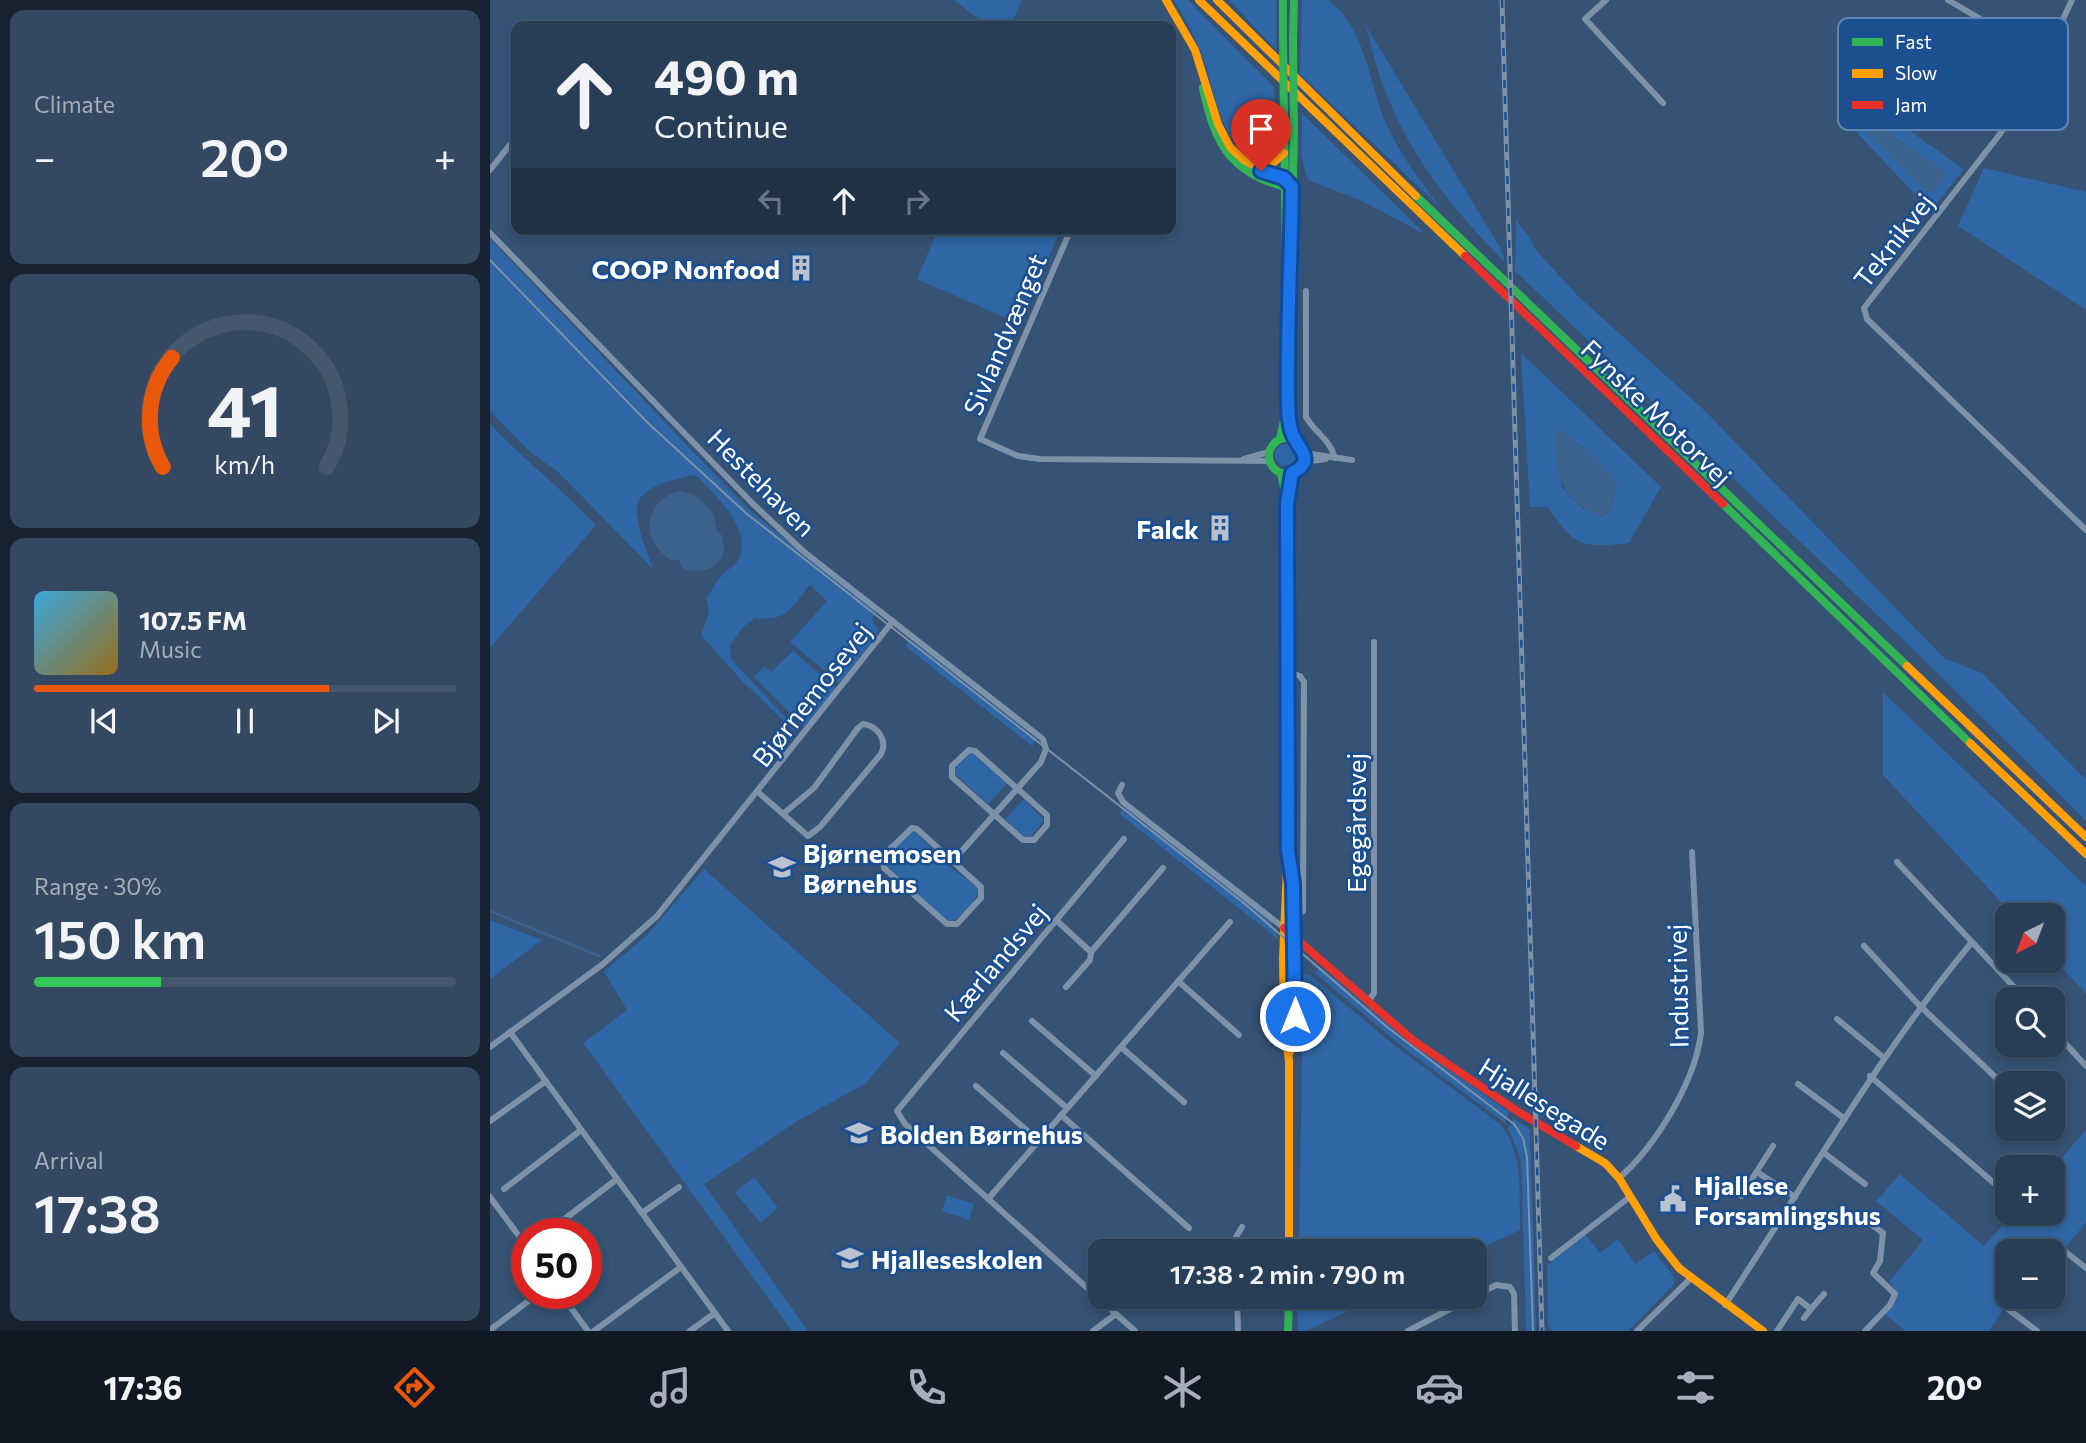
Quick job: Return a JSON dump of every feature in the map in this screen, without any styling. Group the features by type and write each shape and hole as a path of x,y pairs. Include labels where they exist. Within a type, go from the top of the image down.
{"main road":[{"path":"1166,0 1188,35 1222,134 1242,160 1288,185"},
{"name":"Fynske Motorvej","path":"1199,0 2086,854"},
{"name":"Fynske Motorvej","path":"1217,0 1324,107 2086,837"},
{"path":"1283,0 1284,153 1288,185"},
{"path":"1289,1239 1289,1061 1284,1024 1284,928 1288,849 1287,503 1292,473 1304,458 1295,440 1288,401 1288,185 1294,132 1294,0"},
{"path":"1197,57 1208,120 1218,142 1246,172 1288,185"},
{"path":"1222,134 1247,158 1258,163 1275,163 1284,153"},
{"path":"1287,503 1280,473 1269,457 1280,439 1288,401"},
{"path":"1280,439 1295,440"},
{"path":"1280,473 1292,473"},
{"path":"1288,849 1294,916 1295,1024 1289,1061"},
{"name":"Hjallesegade","path":"1284,928 1368,1002 1458,1073 1605,1163 1619,1178 1657,1240 1690,1279 1763,1331"},
{"path":"1288,1331 1289,1309"}],"street":[{"path":"1606,0 1585,19 1663,103"},
{"path":"1948,0 1979,18"},
{"name":"Teknikvej","path":"2063,18 2072,0"},
{"name":"Teknikvej","path":"2002,130 1864,308 1867,319 2086,530"},
{"path":"490,170 511,143"},
{"name":"Hestehaven","path":"490,233 753,504 803,551 1032,729 1045,743 1046,753 1018,789"},
{"name":"Sivlandvænget","path":"1068,235 980,439 1018,456 1040,460 1269,457"},
{"path":"1306,291 1306,417 1312,427 1332,446 1335,458"},
{"path":"1304,458 1352,460"},
{"name":"Bjørnemosevej","path":"490,1047 603,964 657,916 893,621"},
{"name":"Egegårdsvej","path":"1368,1002 1374,992 1374,642"},
{"path":"1288,673 1300,676 1304,682 1303,911 1294,916"},
{"name":"Bjørnemosevej","path":"758,792 783,814 808,836 820,827 884,747 874,728 863,724 858,728 814,788 783,814"},
{"path":"975,751 1018,789 1047,815 1047,825 1034,840 1026,841 952,777 952,766 964,752 975,751"},
{"path":"1122,785 1118,793 1123,802 1284,928"},
{"path":"953,861 1018,789"},
{"path":"912,828 917,829 953,861 984,892 953,925 947,924 892,876 882,862 883,856 912,828"},
{"name":"Kærlandsvej","path":"988,1199 905,1124 897,1111 1124,839"},
{"name":"Industrivej","path":"1619,1178 1638,1160 1684,1090 1699,1053 1701,1032 1692,852"},
{"path":"1897,862 2014,987"},
{"path":"1066,987 1090,960 1091,952 1163,868"},
{"path":"1056,920 1091,952"},
{"path":"1135,1331 988,1199 1230,922"},
{"path":"1725,1305 1824,1153 1870,1076 1919,1005 1972,942"},
{"path":"1864,946 1919,1005 1995,1077"},
{"path":"1178,981 1239,1034"},
{"path":"1837,1019 1883,1057"},
{"path":"1032,1021 1096,1076"},
{"path":"510,1032 728,1331"},
{"path":"2065,1043 2086,1066"},
{"path":"1121,1047 1184,1102"},
{"path":"1003,1053 1067,1108"},
{"path":"1870,1076 1995,1184"},
{"path":"490,1121 546,1081"},
{"path":"1798,1084 1845,1119"},
{"path":"975,1086 1039,1141"},
{"path":"1062,1115 1189,1228"},
{"path":"504,1189 581,1129"},
{"path":"1741,1196 1773,1146"},
{"path":"1824,1153 1866,1184"},
{"path":"1756,1172 1795,1197"},
{"path":"566,1218 617,1179"},
{"path":"642,1213 679,1187"},
{"path":"1551,1258 1631,1196"},
{"path":"490,1197 511,1225"},
{"path":"1866,1331 1890,1305 1895,1294 1873,1273 1880,1261 1883,1233 1871,1224"},
{"path":"1236,1239 1242,1227"},
{"path":"2065,1252 2086,1268"},
{"path":"594,1331 681,1267"},
{"path":"1637,1331 1690,1279"},
{"path":"1487,1290 1496,1285 1507,1286 1513,1292 1515,1331"},
{"path":"1804,1318 1824,1294"},
{"path":"1777,1331 1798,1299 1811,1309"},
{"path":"490,1330 518,1309"},
{"path":"572,1309 588,1331"},
{"path":"1237,1309 1238,1331"},
{"path":"1408,1331 1449,1309"},
{"path":"2008,1309 2036,1331"},
{"path":"690,1331 715,1313"},
{"path":"1093,1331 1116,1314"}],"shaded area":[{"path":"954,0 1022,0 1012,21 981,21"},
{"path":"1173,0 1188,0 1274,87 1277,154 1269,159 1253,157 1241,149 1231,137 1197,43"},
{"path":"1229,0 1276,0 1276,50"},
{"path":"1302,0 1328,0 1350,24 1364,54 1384,119 1410,166 1442,209 1300,74"},
{"path":"1365,24 1501,249 1505,262 1451,203 1408,139 1382,83"},
{"path":"1302,113 1426,235 1362,201 1308,180 1301,155"},
{"path":"1854,130 1908,130 1964,169 1931,211"},
{"path":"1865,130 1884,130 1945,172 1945,177 1934,191 1927,192"},
{"path":"1984,168 2086,192 2086,310 1958,226"},
{"path":"1516,220 1535,249 1578,296 1705,411 1944,658 1982,673 2086,780 2086,821 1914,650 1515,271"},
{"path":"936,235 1058,235 1020,324 917,279"},
{"path":"490,239 749,510 876,612 872,620 878,630 874,639 839,683 790,642 827,601 810,585 782,615 766,619 755,618 742,628 730,646 732,660 797,730 793,730 741,680 701,635 709,613 706,598 741,553 742,540 738,528 713,492 695,475 654,487 643,495 638,504 637,516 653,569 558,472 529,451 490,411"},
{"path":"1521,353 1661,487 1629,543 1600,545 1581,542 1565,530 1548,507 1530,507","holes":["1556,429 1571,438 1612,508 1583,509 1562,487"]},
{"path":"490,424 596,525 490,648"},
{"path":"1556,428 1590,453 1617,485 1612,508 1603,517 1577,502 1562,483 1557,458"},
{"path":"1286,444 1294,447 1297,455 1294,463 1286,466 1278,463 1275,455 1278,447"},
{"path":"677,491 692,494 704,502 722,536 723,553 720,560 708,569 684,569 678,560 671,560 661,552 650,533 652,514 657,505"},
{"path":"910,639 1037,739 1032,746 905,646"},
{"path":"793,651 836,688 804,727 754,677 764,667 772,671"},
{"path":"1883,692 2086,886 2086,994 2065,971 2065,903 2002,903 1883,775"},
{"path":"967,754 974,754 1007,784 988,804 955,774 955,768"},
{"path":"1024,799 1044,820 1031,837 1024,837 1005,819"},
{"path":"1124,807 1271,921 1279,940 1120,814"},
{"path":"916,832 949,866 978,888 973,903 964,913 949,922 886,865 886,858 909,833"},
{"path":"704,869 900,1043 865,1084 799,1120 704,1184 808,1331 792,1331 583,1043 627,1010 604,972 648,934"},
{"path":"490,920 542,940 490,979"},
{"path":"1321,967 1408,1041 1509,1112 1505,1123 1405,1049 1315,973"},
{"path":"1303,974 1310,975 1394,1045 1500,1124 1508,1135 1517,1161 1520,1230 1487,1245 1487,1239 1299,1239"},
{"path":"1514,1119 1530,1129 1536,1331 1526,1331 1521,1160 1508,1128"},
{"path":"2086,1130 2086,1222 2065,1249 2065,1239 1995,1239 1995,1309 2003,1309 1989,1331 1905,1331 1884,1313 1897,1298 1896,1290 1889,1282 1923,1240 1876,1201 1900,1174 1984,1246 2003,1225 2065,1225 2064,1155"},
{"path":"754,1177 778,1208 760,1223 735,1192"},
{"path":"947,1195 974,1204 969,1220 942,1211"},
{"path":"1586,1235 1600,1253 1618,1239 1635,1264 1654,1251 1674,1277 1674,1284 1628,1331 1553,1331 1548,1326 1547,1265"},
{"path":"1298,1309 1353,1309 1306,1331 1298,1331"}],"waterway":[{"path":"490,911 599,956"}],"tram line":[{"path":"490,260 648,423 747,514 1245,904 1387,1027 1514,1124 1523,1138 1527,1157 1533,1331"}],"railway":[{"path":"1502,0 1542,1331"}],"traffic: fast":[{"path":"1283,0 1283,32"},
{"path":"1293,41 1294,0"},
{"path":"1283,32 1284,122"},
{"path":"1293,41 1294,132"},
{"path":"1203,88 1213,125 1228,154 1253,174 1289,188"},
{"path":"1284,122 1288,401 1295,440"},
{"path":"1291,259 1294,132"},
{"path":"1416,196 1907,666"},
{"path":"1280,439 1286,411"},
{"path":"1287,438 1300,443 1305,456 1300,469 1287,474 1274,469 1269,456 1274,443 1287,438"},
{"path":"1281,473 1287,503 1287,867"},
{"path":"1723,504 1970,743"},
{"path":"1288,1331 1289,1309"}],"traffic: slow":[{"path":"1166,0 1195,50 1218,124 1230,147 1244,160 1292,187"},
{"path":"1199,0 1465,256"},
{"path":"1217,0 1416,196"},
{"path":"1251,160 1271,165 1284,153"},
{"path":"1288,498 1292,473"},
{"path":"1907,666 2086,837"},
{"path":"1970,743 2086,854"},
{"path":"1290,863 1297,957 1290,1052"},
{"path":"1287,867 1283,958 1284,1024 1289,1061 1289,1239"},
{"path":"1576,1146 1605,1163 1619,1178 1657,1240 1679,1268 1763,1331"}],"traffic: jam":[{"path":"1465,256 1723,504"},
{"path":"1284,928 1414,1041 1517,1111 1576,1146"}],"place":[{"name":"COOP Nonfood","path":"801,268"},
{"name":"Falck","path":"1220,528"},
{"name":"Bjørnemosen Børnehus","path":"782,867"},
{"name":"Bolden Børnehus","path":"859,1133"},
{"name":"Hjallese Forsamlingshus","path":"1673,1199"},
{"name":"Hjalleseskolen","path":"850,1258"}],"route":[{"path":"1261,171 1284,178 1292,187 1288,283 1288,401 1295,440 1302,446 1305,457 1301,467 1292,473 1287,503 1288,849 1293,884 1295,1016"}]}
